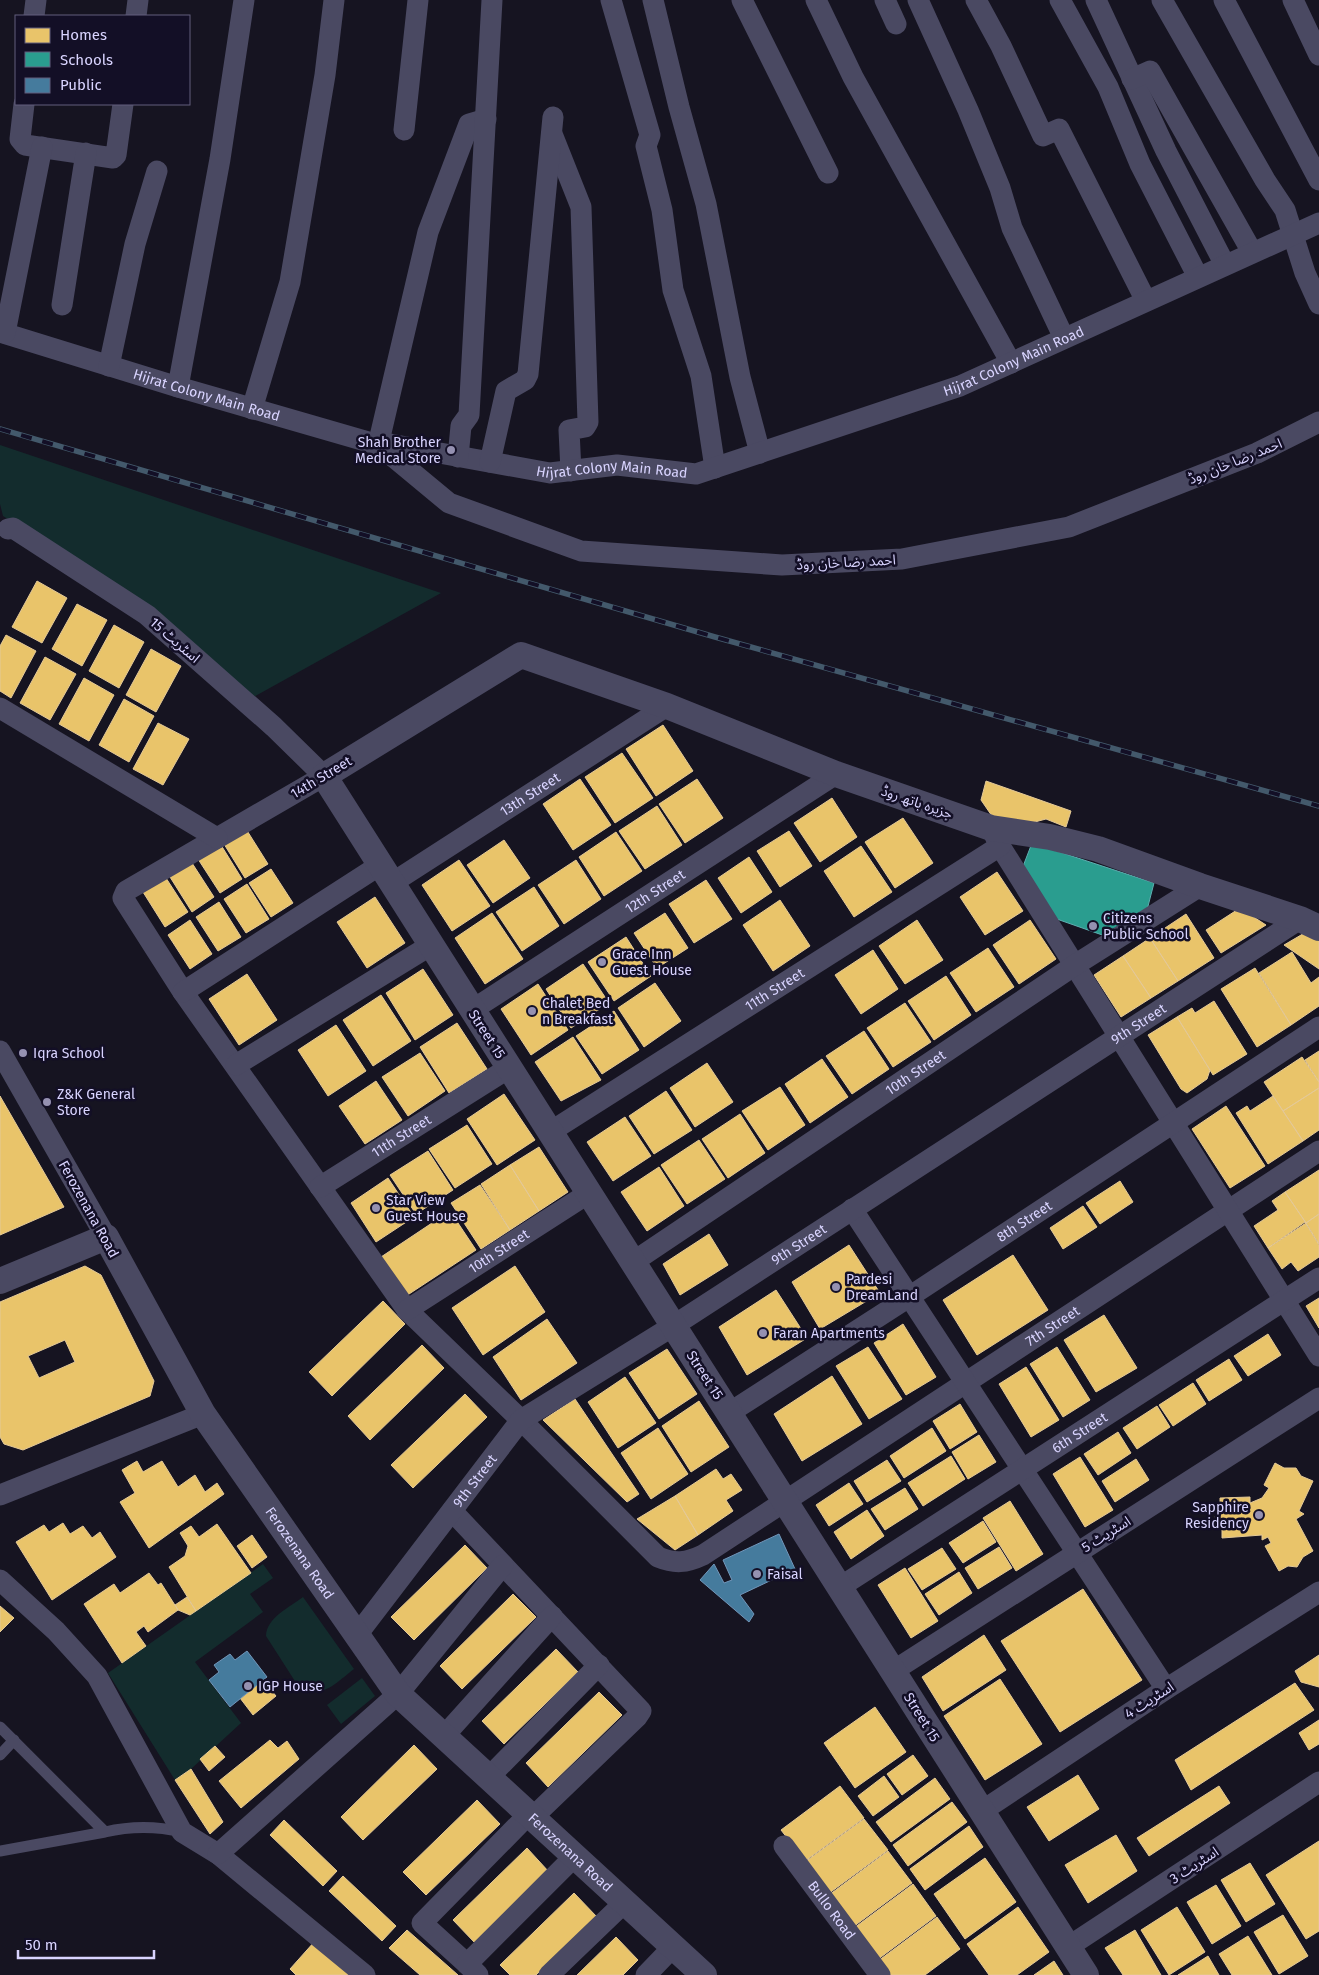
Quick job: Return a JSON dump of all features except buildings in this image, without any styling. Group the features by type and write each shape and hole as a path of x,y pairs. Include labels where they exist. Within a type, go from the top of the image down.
{"street":[{"path":"34,15 36,0"},
{"path":"136,15 138,0"},
{"path":"178,387 220,159 244,0"},
{"path":"252,409 290,282 325,75 334,0"},
{"path":"404,130 418,0"},
{"path":"458,456 461,426 469,416 492,0"},
{"path":"611,0 650,135 646,146 662,210 673,290 701,376 715,468"},
{"path":"653,0 679,107 706,204 740,377 760,453"},
{"path":"742,0 828,173"},
{"path":"816,0 854,77 1010,363"},
{"path":"885,0 896,24"},
{"path":"918,0 968,110 1000,188 1012,228 1064,338"},
{"path":"1060,0 1108,87 1140,164 1198,277"},
{"path":"1096,0 1166,151 1225,264"},
{"path":"1162,0 1265,180 1285,210 1305,273 1319,304"},
{"path":"1224,0 1319,180"},
{"path":"1293,0 1319,55"},
{"path":"979,1 1043,136 1058,129 1146,301"},
{"path":"1132,80 1150,71 1252,252"},
{"path":"24,105 20,139 22,143 113,158 116,155 123,105"},
{"path":"379,443 428,232 469,124 486,119"},
{"path":"490,462 506,391 525,380 528,374 552,124 581,207 588,422 585,427 569,430 571,471"},
{"path":"2,332 42,147"},
{"path":"62,305 86,153"},
{"path":"110,366 135,244 157,171"},
{"name":"Hijrat Colony Main Road","path":"2,332 252,409 379,443 550,473 617,465 696,474 960,386 1225,264 1319,223"},
{"name":"احمد رضا خان روڈ","path":"379,443 449,503 580,551 782,565 902,558 1069,527 1257,453 1319,422"},
{"name":"اسٹریٹ 15","path":"3,528 13,528 147,615 274,727 324,776"},
{"name":"14th Street","path":"123,898 126,891 324,776 521,656"},
{"name":"جزیرہ باتھ روڈ","path":"521,656 668,706 995,837 1050,837 1098,849 1310,923"},
{"name":"13th Street","path":"183,992 668,706"},
{"path":"0,708 216,838"},
{"name":"12th Street","path":"472,1010 836,774"},
{"name":"Street 15","path":"324,776 1086,1975"},
{"path":"995,837 1319,1356"},
{"name":"11th Street","path":"550,1132 995,837"},
{"name":"10th Street","path":"633,1262 1074,965 1200,886"},
{"name":"7th Street","path":"123,898 183,992 407,1310 521,1420 658,1557 672,1563 689,1562 703,1555 1319,1151"},
{"name":"9th Street","path":"357,1635 521,1420 673,1326 1119,1036 1310,923"},
{"path":"236,1065 431,945"},
{"name":"8th Street","path":"729,1413 909,1297 1319,1026"},
{"name":"Ferozenana Road","path":"0,1050 203,1414 398,1694 704,1975"},
{"name":"11th Street","path":"320,1187 509,1068"},
{"name":"10th Street","path":"407,1310 589,1193"},
{"path":"852,1210 1166,1689"},
{"path":"0,1281 106,1237"},
{"name":"6th Street","path":"840,1587 1319,1278"},
{"name":"اسٹریٹ 5","path":"893,1671 1319,1398"},
{"path":"0,1495 203,1414"},
{"path":"452,1511 641,1711 637,1717 531,1816 422,1923 472,1970 575,1856"},
{"path":"218,1854 398,1694 503,1564"},
{"path":"0,1580 56,1631 97,1676 182,1832 218,1854 366,1975"},
{"name":"اسٹریٹ 4","path":"982,1811 1166,1689 1319,1592"},
{"path":"444,1736 552,1616"},
{"path":"489,1777 599,1665"},
{"name":"اسٹریٹ 3","path":"1068,1947 1319,1782"},
{"name":"Bullo Road","path":"784,1846 880,1975"},
{"path":"549,1975 625,1902"},
{"path":"646,1975 673,1947"}],"lane":[{"path":"0,1727 105,1832"},
{"path":"0,1754 14,1740"},
{"path":"0,1851 121,1828 162,1827 182,1832"}],"green space":[{"path":"0,445 441,593 250,699 106,581 3,516 0,504"},
{"path":"263,1564 273,1578 250,1594 263,1612 195,1662 241,1723 191,1769 175,1780 108,1673"},
{"path":"303,1597 354,1669 336,1684 323,1691 308,1692 300,1689 266,1636 267,1629 274,1618"},
{"path":"362,1678 375,1696 341,1724 327,1705"}],"railway":[{"path":"0,429 715,637 1319,806"}],"place":[{"name":"Shah Brother Medical Store","path":"451,450"},
{"name":"Citizens Public School","path":"1093,926"},
{"name":"Grace Inn Guest House","path":"602,962"},
{"name":"Chalet Bed n Breakfast","path":"532,1011"},
{"name":"Iqra School","path":"23,1053"},
{"name":"Z&K General Store","path":"47,1102"},
{"name":"Star View Guest House","path":"376,1208"},
{"name":"Pardesi DreamLand","path":"836,1287"},
{"name":"Faran Apartments","path":"763,1333"},
{"name":"Sapphire Residency","path":"1259,1515"},
{"name":"Faisal","path":"757,1574"},
{"name":"IGP House","path":"248,1686"}]}
